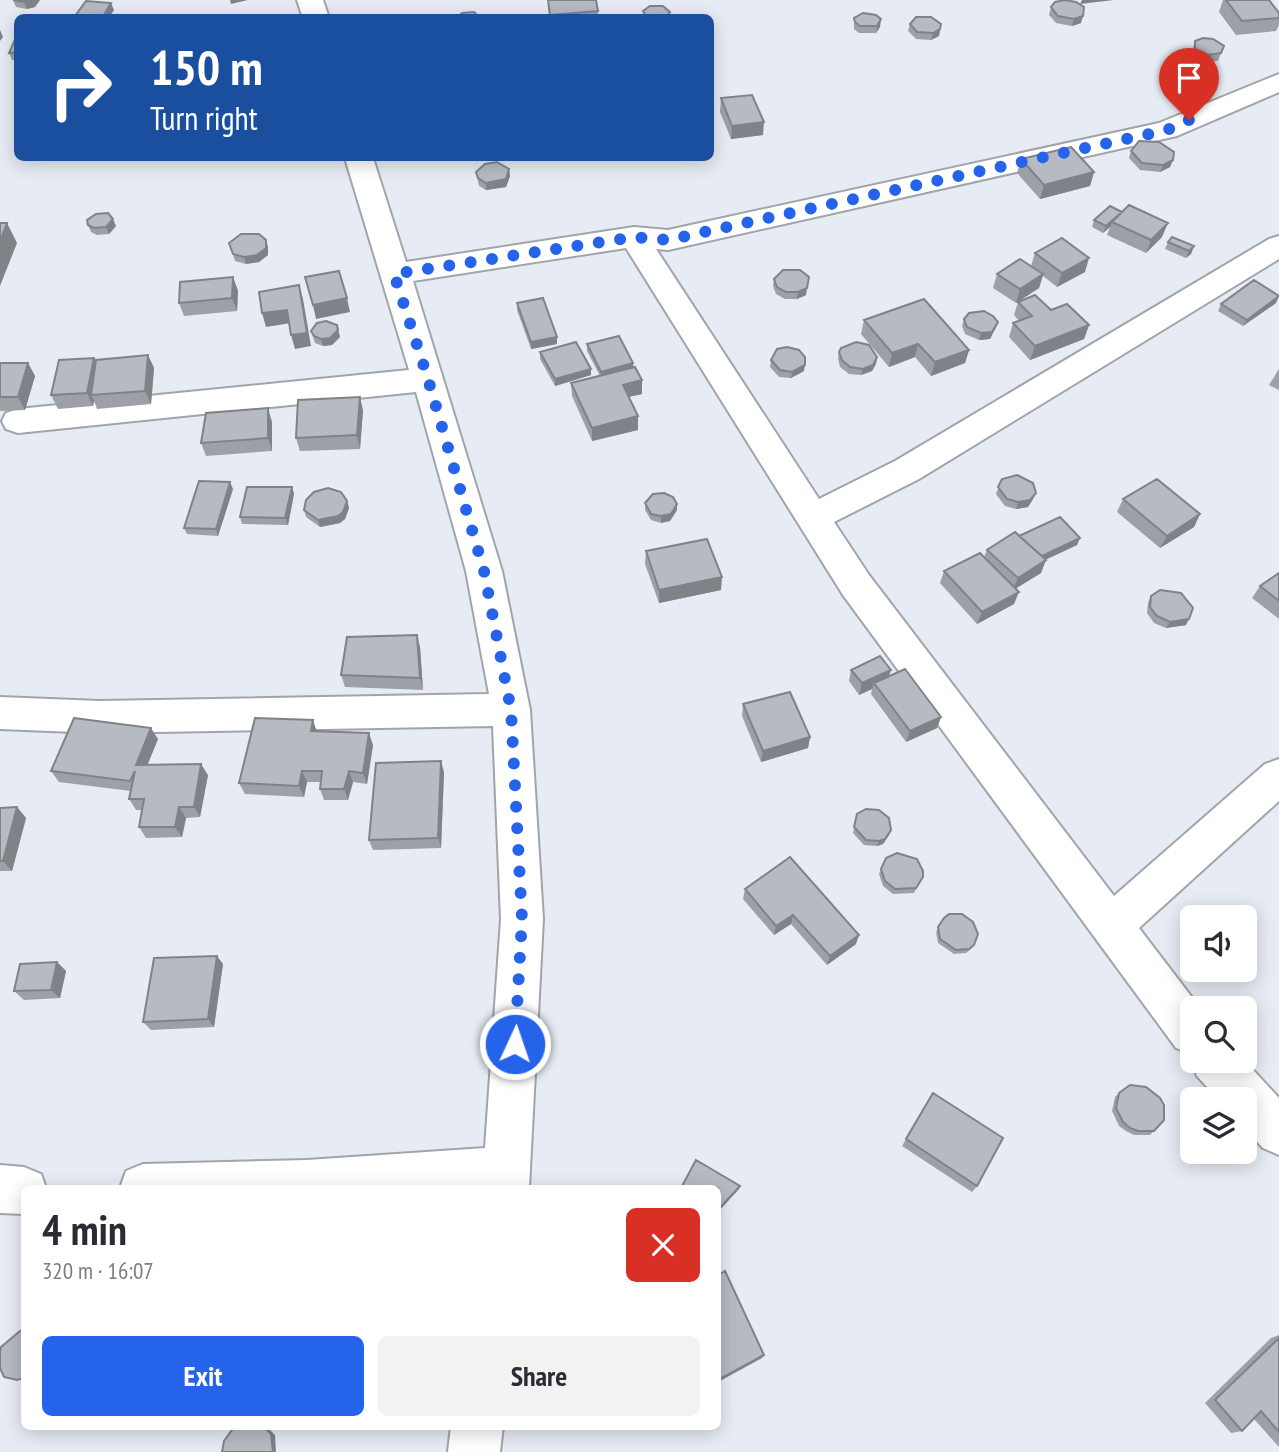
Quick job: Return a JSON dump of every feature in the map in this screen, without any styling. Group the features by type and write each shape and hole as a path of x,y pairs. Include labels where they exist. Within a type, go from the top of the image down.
{"street":[{"path":"394,274 634,237 668,240 1167,130 1279,82"},
{"path":"241,1185 507,1179 522,919 511,710 484,571 360,161"},
{"path":"634,237 856,585 1180,1017"},
{"path":"813,517 907,470 1279,246"},
{"path":"18,421 428,379"},
{"path":"0,713 100,717 511,710"},
{"path":"1111,926 1279,776"},
{"path":"1225,1073 1279,1132"},
{"path":"0,1189 21,1191"},
{"path":"474,1452 477,1430"}],"building":[{"path":"548,0 596,0 598,11 562,14 550,14"},
{"path":"1065,0 1084,7 1083,16 1074,19 1058,16 1051,7 1055,2"},
{"path":"1226,0 1269,0 1279,13 1279,18 1242,21"},
{"path":"86,1 111,3 104,14 76,14"},
{"path":"650,6 663,6 670,12 645,14 643,11"},
{"path":"863,13 876,15 881,19 877,26 860,26 855,22 854,18"},
{"path":"916,17 931,17 941,24 940,29 933,33 917,32 910,24"},
{"path":"1213,39 1224,46 1221,53 1208,55 1195,49 1195,41"},
{"path":"752,95 764,122 732,126 721,98"},
{"path":"1139,141 1159,142 1174,152 1173,160 1163,165 1142,163 1131,151"},
{"path":"1071,147 1094,172 1044,185 1021,159"},
{"path":"497,162 509,169 506,179 486,183 478,178 476,172 485,164"},
{"path":"1129,205 1168,223 1151,240 1112,222"},
{"path":"1110,206 1122,212 1106,226 1094,220"},
{"path":"108,213 113,219 106,227 94,228 88,225 87,220 96,214"},
{"path":"0,223 7,223 0,241"},
{"path":"241,234 259,234 266,240 266,248 257,255 244,257 233,254 229,243"},
{"path":"1172,237 1194,246 1189,251 1168,242"},
{"path":"1062,238 1089,258 1062,273 1035,253"},
{"path":"1020,259 1043,274 1020,289 997,274"},
{"path":"783,270 800,270 809,277 807,288 798,292 786,292 777,287 774,279"},
{"path":"339,271 347,298 313,305 305,277"},
{"path":"233,277 232,298 179,303 180,282"},
{"path":"1254,280 1279,296 1247,320 1221,304"},
{"path":"299,285 307,333 291,335 287,310 262,313 259,292"},
{"path":"1035,295 1051,310 1067,304 1089,325 1035,346 1013,323 1032,316 1018,302"},
{"path":"543,298 557,337 531,342 517,303"},
{"path":"924,299 969,350 935,362 918,344 892,353 864,320"},
{"path":"984,311 998,322 992,332 981,333 967,327 964,319 969,313"},
{"path":"326,321 337,325 338,330 330,338 321,339 314,336 311,331 317,323"},
{"path":"619,336 633,363 601,372 587,344"},
{"path":"576,342 591,369 555,379 540,352"},
{"path":"856,342 869,345 877,357 873,365 863,369 850,367 842,360 839,352 841,348"},
{"path":"787,347 799,350 805,357 805,365 792,372 780,370 771,360 777,349"},
{"path":"148,355 145,391 91,395 96,360"},
{"path":"94,358 87,393 51,395 59,360"},
{"path":"0,363 28,363 18,397 0,397"},
{"path":"635,367 642,380 623,385 638,416 592,428 571,383"},
{"path":"360,397 357,435 296,438 298,400"},
{"path":"268,408 268,438 201,443 206,413"},
{"path":"1017,475 1033,483 1036,493 1030,500 1018,502 1007,499 998,487 1002,479"},
{"path":"1157,479 1200,514 1167,536 1123,499"},
{"path":"199,481 230,482 216,529 184,528"},
{"path":"247,487 292,487 285,518 240,517"},
{"path":"328,488 341,492 347,501 343,512 338,516 318,520 304,510 306,500 314,492"},
{"path":"664,493 673,497 677,504 671,514 651,514 645,503 653,494"},
{"path":"1060,517 1080,538 1042,556 1019,536"},
{"path":"1015,532 1046,560 1018,578 987,550"},
{"path":"707,539 722,577 659,590 646,551"},
{"path":"980,553 1019,592 982,612 944,571"},
{"path":"1279,573 1279,601 1260,586"},
{"path":"1160,590 1181,593 1193,608 1189,619 1170,622 1157,616 1150,607 1151,596"},
{"path":"417,635 420,678 341,675 347,637"},
{"path":"880,656 891,670 862,683 851,670"},
{"path":"905,669 941,717 910,731 874,683"},
{"path":"790,692 810,737 763,751 743,704"},
{"path":"74,718 151,728 136,765 201,764 194,807 179,807 175,827 139,827 144,799 129,799 135,771 130,781 51,771"},
{"path":"255,718 313,720 311,731 369,733 363,773 349,771 344,789 320,789 322,771 302,771 299,786 239,783"},
{"path":"441,761 438,838 369,840 376,763"},
{"path":"17,807 3,861 0,861 0,808"},
{"path":"866,809 879,810 889,818 891,830 885,839 866,840 854,827 857,814"},
{"path":"897,853 917,859 923,877 916,888 895,889 885,881 881,869 886,858"},
{"path":"790,857 859,935 830,956 793,915 776,926 745,889"},
{"path":"949,914 962,914 973,922 978,934 974,945 969,949 956,950 940,939 938,927"},
{"path":"217,956 208,1019 143,1022 154,958"},
{"path":"57,962 51,990 14,991 20,964"},
{"path":"1130,1085 1146,1087 1160,1098 1164,1105 1164,1120 1154,1131 1138,1131 1123,1122 1116,1108 1119,1093"},
{"path":"933,1093 1003,1138 977,1186 906,1139"},
{"path":"696,1160 740,1186 721,1207 721,1185 683,1185"},
{"path":"725,1271 764,1355 721,1378 721,1273"},
{"path":"21,1331 21,1379 4,1377 0,1368 1,1347"},
{"path":"1279,1338 1279,1432 1261,1411 1242,1431 1215,1400"},
{"path":"232,1430 267,1430 271,1434 273,1452 222,1452 224,1441"}],"route":[{"path":"515,1044 522,919 511,710 484,571 394,274 634,237 668,240 1167,130 1189,120"}]}
